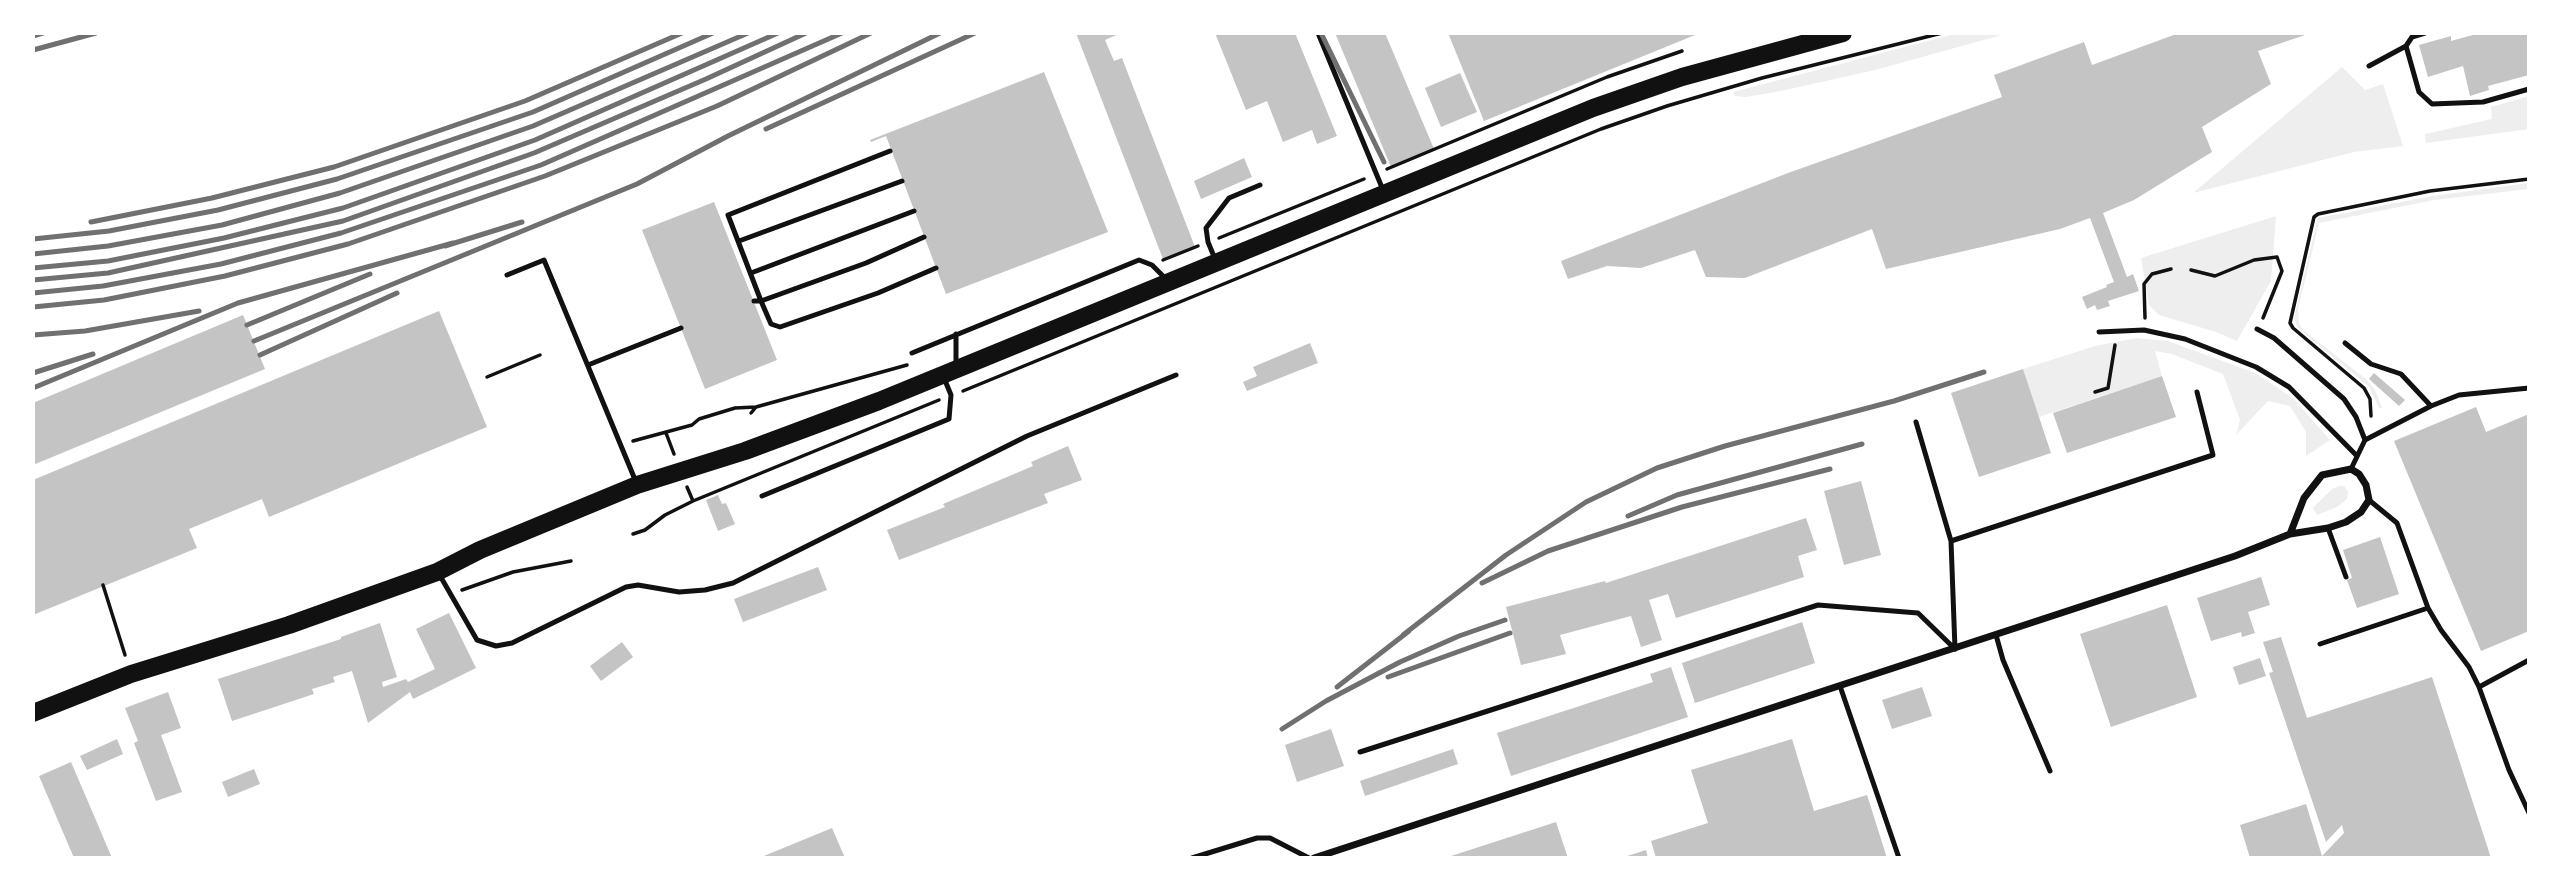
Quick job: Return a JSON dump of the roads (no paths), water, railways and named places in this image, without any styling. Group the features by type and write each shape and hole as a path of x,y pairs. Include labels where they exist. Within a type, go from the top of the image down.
{"main road":[{"path":"33,713 131,674 289,625 437,572 492,545 637,485 790,436 1606,104 1797,39 1843,33"}],"street":[{"path":"1314,858 1955,649 2235,556 2290,534 2346,522 2361,512 2369,500 2366,485 2359,474 2351,469 2322,475 2304,498 2290,534"}],"lane":[{"path":"1318,33 1384,193"},
{"path":"2370,66 2406,46 2412,37 2425,33"},
{"path":"2406,46 2420,92 2432,103 2483,102 2529,89"},
{"path":"890,151 728,215 751,274 757,301 771,324 780,327 878,293 936,268"},
{"path":"739,241 902,181"},
{"path":"1216,262 1206,228 1229,198 1260,186"},
{"path":"751,274 914,211"},
{"path":"757,301 866,263 924,237"},
{"path":"507,275 544,260 637,485"},
{"path":"912,353 1139,260 1152,265 1169,282"},
{"path":"588,365 681,328"},
{"path":"2257,329 2274,338 2344,399 2368,438"},
{"path":"2099,332 2144,330 2185,339 2256,367 2289,387 2357,456"},
{"path":"762,496 950,419 949,372 956,334"},
{"path":"2345,343 2371,364 2401,374 2431,406"},
{"path":"437,572 477,640 496,646 512,643 626,587 638,585 680,592 705,590 733,583 1027,436 1176,375"},
{"path":"2351,469 2368,438 2431,406 2459,395 2529,388"},
{"path":"1951,541 2213,455 2197,392"},
{"path":"1916,422 1951,541 1955,649"},
{"path":"2369,500 2397,523 2428,608 2469,667 2479,687 2529,813"},
{"path":"2328,528 2346,577"},
{"path":"1360,752 1818,605 1918,613 1955,649"},
{"path":"2320,644 2428,608"},
{"path":"1996,635 2003,660 2050,771"},
{"path":"2479,687 2529,660"},
{"path":"1840,686 1899,858"},
{"path":"1192,858 1257,838 1270,838 1309,858"}],"railway":[{"path":"33,36 43,33"},
{"path":"33,50 96,33"},
{"path":"91,222 212,198 334,167 525,101 682,33"},
{"path":"33,239 109,231 218,210 337,179 533,112 713,33"},
{"path":"33,254 108,246 222,225 340,193 533,126 748,33"},
{"path":"33,268 108,261 224,238 343,208 535,140 778,33"},
{"path":"33,280 108,273 343,221 534,153 806,33"},
{"path":"33,293 103,286 221,264 341,233 541,165 842,33"},
{"path":"33,307 104,300 225,276 348,244 545,176 717,106 871,33"},
{"path":"254,341 637,184 728,136 940,33"},
{"path":"766,129 975,33"},
{"path":"1321,33 1384,162"},
{"path":"445,246 522,222"},
{"path":"33,388 238,303 453,243"},
{"path":"247,325 370,274"},
{"path":"260,355 397,293"},
{"path":"33,335 85,331 199,311"},
{"path":"33,373 93,354"},
{"path":"1403,635 1506,555 1586,502 1657,468 1725,446 1894,401 1984,372"},
{"path":"1628,516 1677,495 1862,444"},
{"path":"1482,583 1548,551 1682,507 1830,469"},
{"path":"1282,729 1326,701 1400,662 1459,636 1505,620"},
{"path":"1337,687 1409,631"},
{"path":"1388,677 1510,633"}]}
